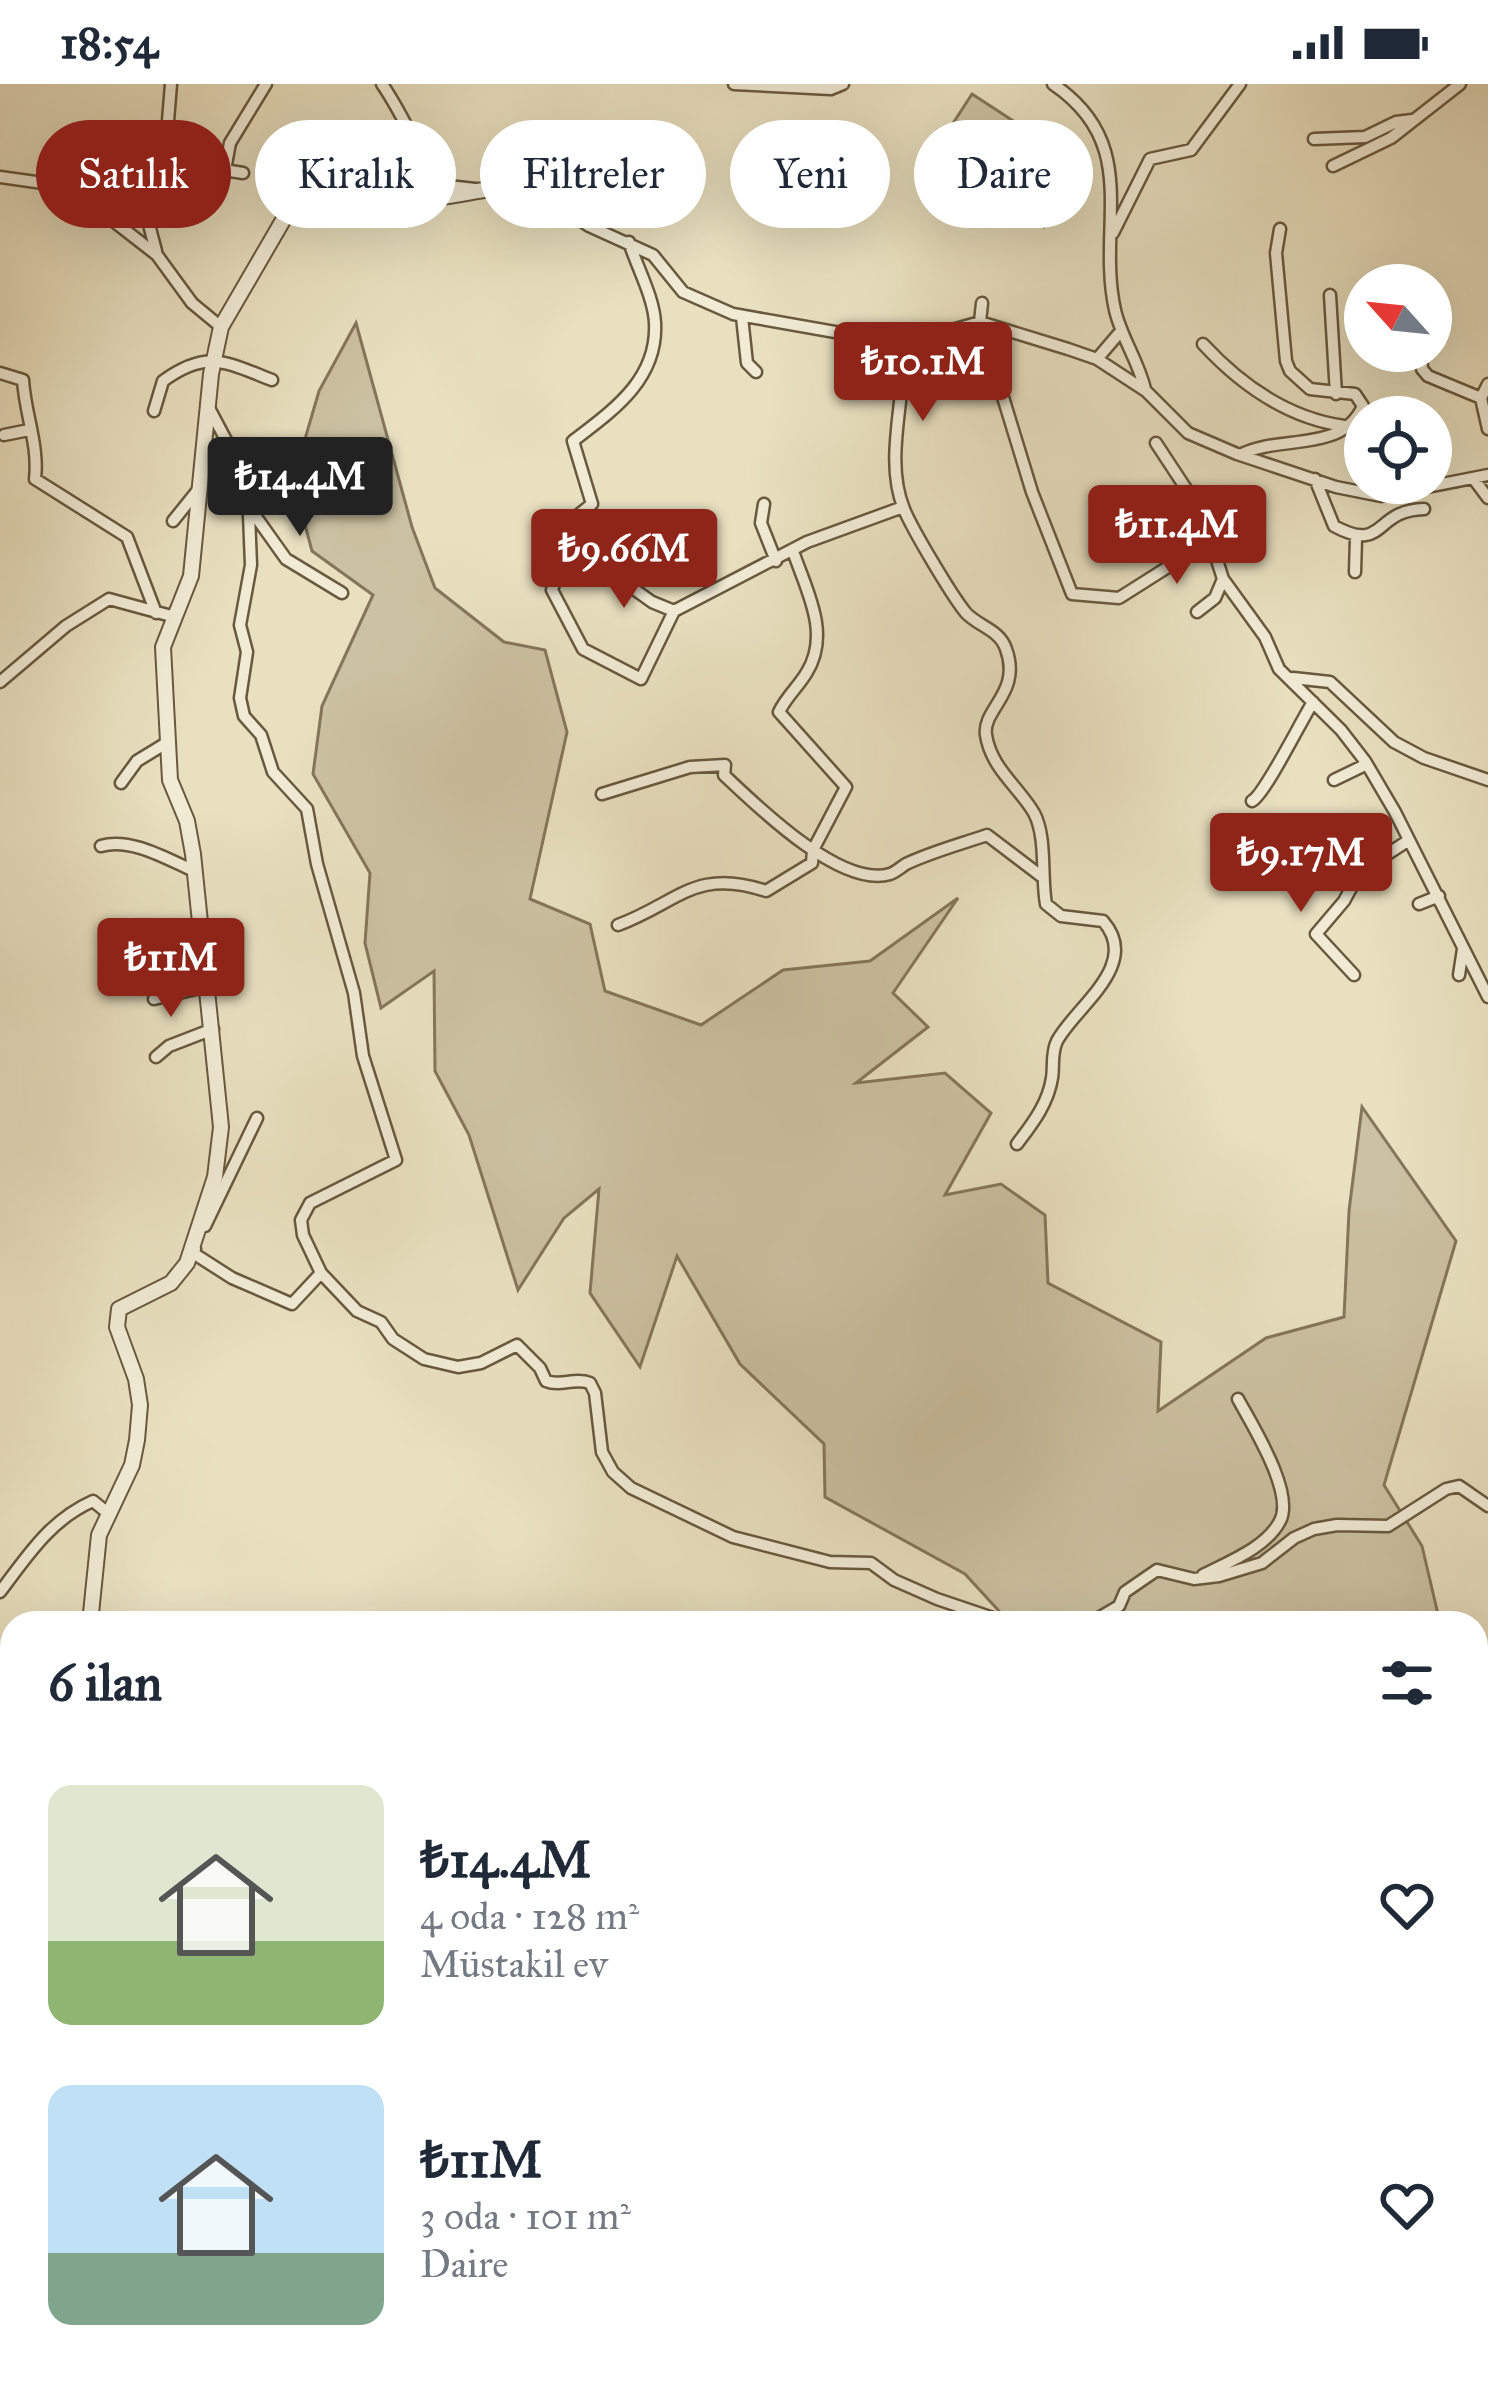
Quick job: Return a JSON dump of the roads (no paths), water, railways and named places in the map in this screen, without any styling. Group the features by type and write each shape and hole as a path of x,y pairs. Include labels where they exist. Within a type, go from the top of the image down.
{"street":[{"path":"169,120 171,84"},
{"path":"231,141 266,84"},
{"path":"382,84 439,185 480,190"},
{"path":"734,84 831,89 843,84"},
{"path":"1053,84 1077,103 1104,147 1113,186 1112,286 1121,331 1137,358 1146,391"},
{"path":"1112,236 1150,159 1191,150 1240,84"},
{"path":"1333,166 1371,150 1460,84"},
{"path":"1314,139 1365,137 1396,122 1416,120"},
{"path":"231,171 243,172"},
{"path":"0,177 50,184 80,195 157,254 192,303 221,327"},
{"path":"193,1253 215,1177 221,1127 188,821 170,780 164,646 191,576 221,327 303,196 343,188 439,198 480,191"},
{"path":"150,228 157,254"},
{"path":"595,228 653,255 683,292 742,317 903,344 980,322 1097,359 1146,391 1188,433 1315,478 1381,496 1488,475"},
{"path":"1280,229 1277,266 1287,366 1310,389 1357,396"},
{"path":"629,242 655,323 647,365 630,397 573,441 592,504 577,516 552,590 584,650 640,679 674,611 807,542 903,507"},
{"path":"1330,295 1336,394"},
{"path":"982,303 980,322 1032,492 1072,594 1119,598 1209,541"},
{"path":"742,317 746,364 756,372"},
{"path":"1097,359 1121,331"},
{"path":"903,344 906,378 896,453 903,507 967,614 999,637 1006,650 1008,687 987,722 986,735 1003,776 1036,815 1046,904 1054,914 1103,921 1114,940 1101,988 1058,1039 1052,1080 1038,1117 1017,1144"},
{"path":"1203,344 1231,371 1288,410 1344,426"},
{"path":"154,411 163,381 199,361 214,358 272,380"},
{"path":"1425,372 1481,398"},
{"path":"0,373 23,380 29,430 38,454 34,479 127,537 156,613"},
{"path":"1488,384 1481,398 1488,429"},
{"path":"208,406 227,442 252,539 240,625 247,652 240,698 244,716 261,735 273,772 308,809 317,864 354,993 362,1056 396,1160 310,1203 301,1220 303,1235 321,1274 357,1311 381,1322 393,1339 424,1358 458,1367 481,1363 517,1345 546,1381 590,1383 602,1452 632,1488 733,1537 830,1562 871,1563 894,1580 972,1611"},
{"path":"1240,455 1270,444 1323,440 1344,426"},
{"path":"4,435 29,430"},
{"path":"1156,443 1202,514 1223,579 1265,637 1279,669 1293,678 1365,761 1488,998"},
{"path":"1315,478 1334,526 1356,538 1370,537 1403,509 1424,509"},
{"path":"1473,478 1488,498"},
{"path":"172,521 200,488"},
{"path":"244,500 286,560 342,593"},
{"path":"764,504 761,523 776,560"},
{"path":"1354,572 1356,538"},
{"path":"618,925 643,916 684,889 734,880 766,891 812,863 813,850 846,787 779,712 808,671 818,646 818,628 794,551"},
{"path":"598,564 652,602 674,611"},
{"path":"1197,612 1215,598 1223,579"},
{"path":"0,682 66,626 109,599 176,617"},
{"path":"1293,678 1330,682 1394,742 1488,781"},
{"path":"1252,801 1268,786 1282,751 1312,702"},
{"path":"122,783 137,761 168,742"},
{"path":"1334,780 1365,761"},
{"path":"602,794 690,767 725,766 724,775 770,819 852,871 889,875 908,863 987,835 1041,876"},
{"path":"1354,975 1316,934 1344,901 1360,872 1408,840"},
{"path":"100,846 111,843 146,851 194,871"},
{"path":"1419,904 1439,896"},
{"path":"1459,975 1463,946"},
{"path":"154,999 208,986"},
{"path":"156,1057 169,1046 213,1029"},
{"path":"93,1611 99,1535 132,1466 140,1405 117,1327 119,1309 171,1283 193,1253 257,1118"},
{"path":"193,1253 232,1278 292,1304 321,1274"},
{"path":"1195,1579 1264,1540 1281,1520 1284,1500 1276,1476 1238,1400"},
{"path":"1110,1611 1119,1606 1125,1592 1157,1570 1195,1579 1219,1576 1262,1563 1314,1529 1388,1526 1446,1489 1459,1486 1488,1506"},
{"path":"0,1592 49,1528 74,1510 94,1501 109,1514"}]}
